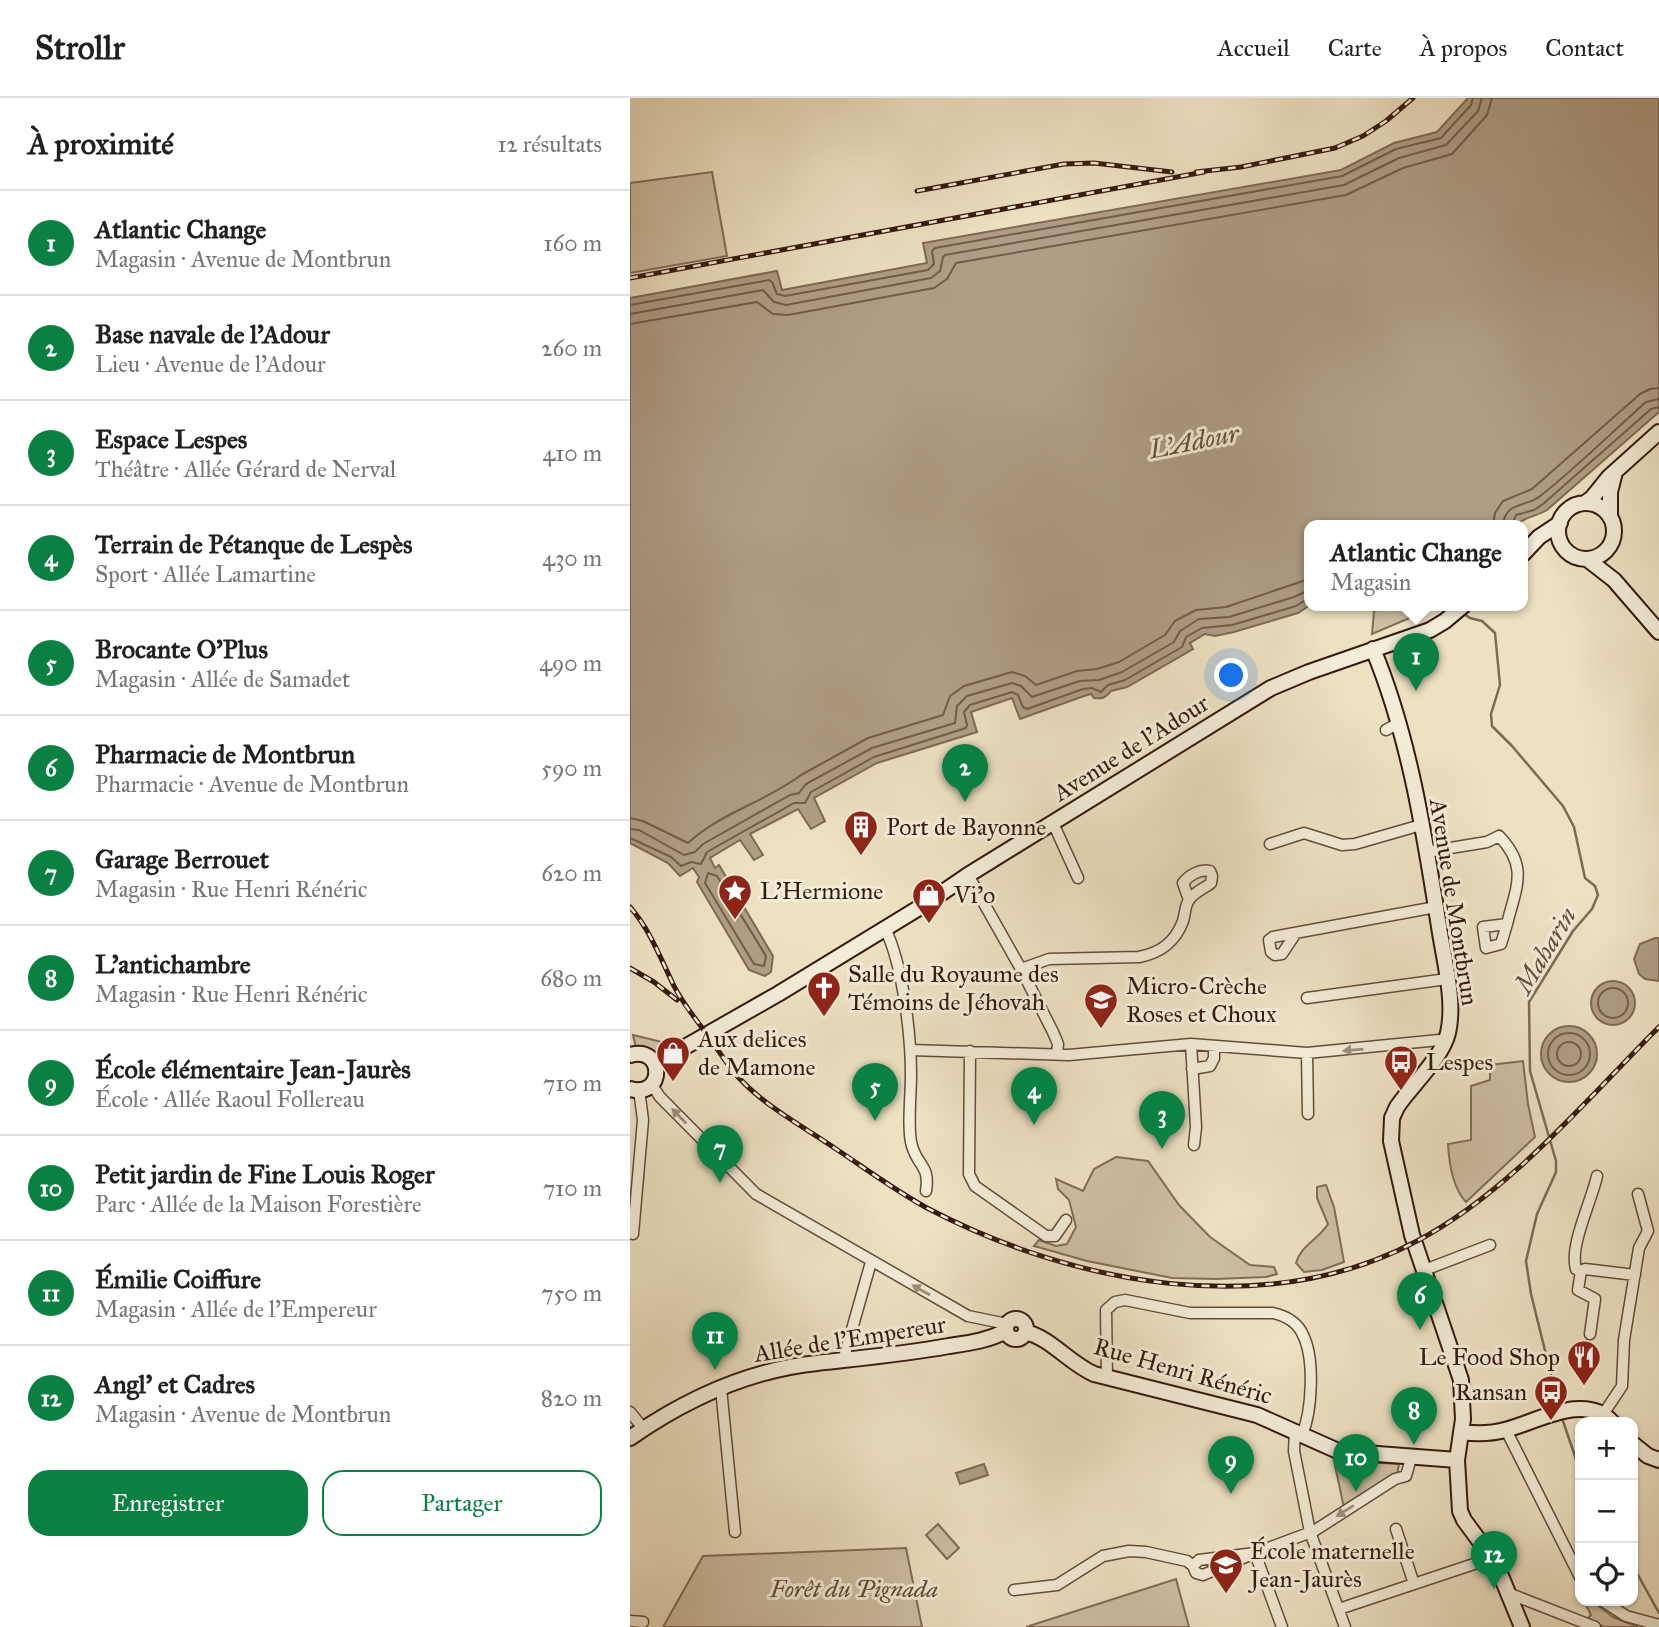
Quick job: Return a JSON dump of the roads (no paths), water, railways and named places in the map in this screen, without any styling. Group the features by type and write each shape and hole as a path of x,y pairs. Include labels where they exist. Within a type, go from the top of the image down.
{"street":[{"path":"1659,432 1616,471 1592,498 1567,510 1560,523 1559,536 1564,547 1574,556 1587,559 1614,580 1659,632"},
{"path":"1610,516 1610,492 1616,471"},
{"path":"1585,503 1599,506 1610,516 1614,537 1606,550 1587,559"},
{"path":"1528,549 1539,537 1560,523"},
{"path":"1528,552 1541,547 1564,547"},
{"path":"1606,550 1614,580"},
{"name":"Avenue de l'Adour","path":"655,1064 927,903 1271,688 1437,627 1457,611"},
{"path":"1388,690 1387,659 1393,642"},
{"name":"Avenue de Montbrun","path":"1373,649 1388,690 1392,727 1421,825 1447,979 1449,1024 1445,1042 1397,1107 1390,1130 1422,1271 1447,1334 1461,1380 1461,1433 1457,1460 1460,1511 1492,1558 1522,1627"},
{"path":"1053,823 1079,878"},
{"path":"1270,844 1304,832 1322,841 1342,845 1355,844 1421,825"},
{"path":"1426,852 1487,842 1499,836 1512,850 1518,875 1507,924"},
{"path":"968,875 1021,969 1058,1044 1057,1054"},
{"path":"1021,969 1049,960 1153,955 1165,948 1175,937 1183,922 1189,900"},
{"path":"1296,933 1436,907"},
{"path":"885,928 891,939 900,977 911,1050 912,1146 929,1176 926,1191"},
{"path":"1307,998 1447,979"},
{"path":"911,1050 1057,1054 1126,1051 1191,1044 1307,1053 1439,1040 1445,1042"},
{"path":"1191,1044 1196,1127 1194,1145"},
{"path":"1192,1069 1210,1066 1214,1058 1214,1046"},
{"path":"970,1051 969,1174 975,1186 1046,1236 1055,1236 1066,1220"},
{"path":"1307,1053 1308,1114"},
{"path":"630,1055 644,1054 655,1064 657,1074 640,1088"},
{"path":"633,1234 643,1120 640,1088"},
{"path":"640,1088 660,1097 756,1195 968,1316 1006,1328"},
{"path":"1597,1176 1584,1214 1576,1252 1576,1269 1634,1275"},
{"path":"1608,1417 1622,1386 1623,1340 1639,1248 1648,1231 1638,1194"},
{"path":"1422,1271 1490,1245"},
{"path":"843,1361 871,1262"},
{"path":"1581,1271 1578,1290 1595,1299 1590,1334"},
{"path":"1107,1378 1106,1310 1115,1302 1125,1300 1190,1313 1273,1313 1286,1316 1303,1333 1307,1345 1310,1411 1298,1433 1294,1451 1310,1532 1345,1627"},
{"name":"Rue Henri Rénéric","path":"1006,1328 1009,1337 1016,1340 1022,1338 1026,1332 1046,1340 1086,1370 1107,1378 1257,1415 1338,1451 1457,1460"},
{"name":"Allée de l'Empereur","path":"630,1438 668,1412 721,1388 779,1369 984,1341 1006,1328"},
{"path":"721,1388 735,1532"},
{"path":"1461,1433 1481,1434 1506,1430 1570,1410 1590,1409 1606,1417"},
{"path":"630,1412 643,1429"},
{"path":"1506,1430 1575,1567"},
{"path":"1638,1448 1659,1460"},
{"path":"1014,1590 1056,1585 1103,1556 1129,1551 1187,1561 1194,1566 1196,1573 1203,1575 1310,1532 1395,1479 1406,1476 1411,1458"},
{"path":"1396,1529 1414,1584"},
{"path":"1255,1553 1282,1627"},
{"path":"1339,1609 1492,1558"},
{"path":"1508,1593 1595,1627"},
{"path":"1611,1606 1626,1616 1659,1625"},
{"path":"630,1620 643,1622"}],"water":[{"name":"L'Adour","path":"1468,98 1659,98 1659,412 1547,510 1523,520 1304,520 1304,609 1298,613 1234,632 1215,636 1205,634 1190,643 1193,649 1127,687 1111,691 1104,697 1094,698 1091,694 1020,719 1012,698 971,712 977,732 877,763 814,798 825,821 811,829 798,809 750,834 763,855 754,860 740,840 710,858 715,868 719,865 773,956 771,972 765,976 749,970 697,882 699,877 693,868 680,876 668,863 630,843 630,298 777,271 782,290 927,263 923,243 1341,170 1394,143 1437,132"},
{"path":"1659,938 1659,981 1645,979 1639,974 1634,959 1640,944"},
{"path":"1613,981 1628,988 1635,1003 1628,1018 1613,1025 1598,1018 1591,1003 1598,988"},
{"path":"1569,1026 1580,1028 1589,1034 1595,1043 1595,1065 1589,1074 1580,1080 1569,1082 1558,1080 1549,1074 1543,1065 1541,1054 1543,1043 1549,1034 1558,1028"},
{"path":"984,1464 988,1475 960,1484 956,1473"}],"waterway":[{"name":"Maharin","path":"1461,612 1482,621 1495,633 1500,685 1491,714 1492,726 1563,806 1574,827 1585,878 1595,886 1598,895 1592,909 1573,931 1529,1002 1530,1071 1556,1161 1556,1172 1537,1214 1526,1261 1531,1294 1558,1403"},
{"name":"Maharin","path":"1563,1421 1575,1456"},
{"name":"Maharin","path":"1638,1575 1659,1613"}],"railway":[{"path":"1196,172 1241,167 1335,148 1363,136 1413,98"},
{"path":"917,191 1064,164 1094,163 1172,172"},
{"path":"630,278 1204,172"},
{"path":"630,907 649,934 690,1011 735,1073 773,1107 915,1201 983,1235 1043,1257 1106,1273 1169,1283 1233,1286 1297,1281 1358,1266 1417,1241 1451,1221 1515,1171 1659,1027"},
{"path":"630,968 677,1000"}],"place":[{"name":"Atlantic Change","path":"1416,691"},
{"name":"Base navale de l'Adour","path":"965,802"},
{"name":"Port de Bayonne","path":"861,857"},
{"name":"L'Hermione","path":"735,921"},
{"name":"Vi'o","path":"929,925"},
{"name":"Salle du Royaume des Témoins de Jéhovah","path":"824,1018"},
{"name":"Micro-Crèche Roses et Choux","path":"1101,1030"},
{"name":"Aux delices de Mamone","path":"673,1083"},
{"name":"Lespes","path":"1401,1092"},
{"name":"Brocante O'Plus","path":"875,1121"},
{"name":"Terrain de Pétanque de Lespès","path":"1034,1125"},
{"name":"Espace Lespes","path":"1162,1149"},
{"name":"Garage Berrouet","path":"720,1183"},
{"name":"Pharmacie de Montbrun","path":"1420,1330"},
{"name":"Émilie Coiffure","path":"715,1370"},
{"name":"Le Food Shop","path":"1584,1387"},
{"name":"Ransan","path":"1551,1422"},
{"name":"L'antichambre","path":"1414,1445"},
{"name":"Petit jardin de Fine Louis Roger","path":"1356,1492"},
{"name":"École élémentaire Jean-Jaurès","path":"1231,1494"},
{"name":"Angl' et Cadres","path":"1494,1589"},
{"name":"École maternelle Jean-Jaurès","path":"1226,1595"}],"park label":[{"name":"Forêt du Pignada","path":"854,1589"}]}
